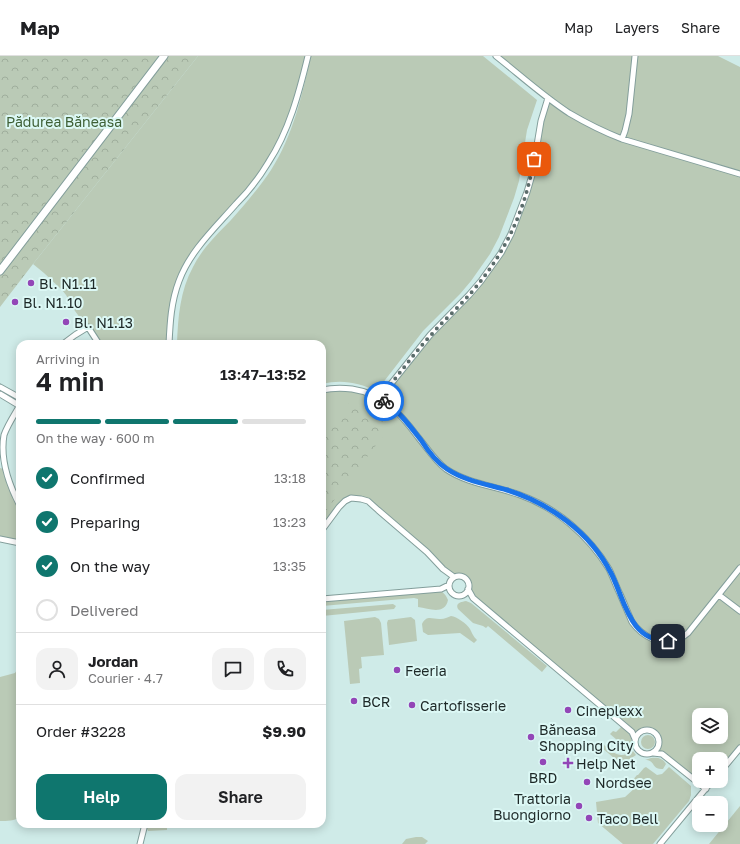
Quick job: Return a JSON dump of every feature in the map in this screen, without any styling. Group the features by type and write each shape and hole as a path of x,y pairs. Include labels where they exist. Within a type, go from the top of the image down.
{"street":[{"path":"0,271 164,56"},
{"path":"169,340 171,308 178,281 185,266 204,240 238,203 268,164 278,145 294,107 308,56"},
{"path":"496,56 569,113 605,132 622,139 740,174"},
{"path":"622,139 629,114 635,56"},
{"path":"381,399 386,390 430,335 469,295 501,253 511,234 527,192 540,126 548,98"},
{"path":"68,340 88,327 96,340"},
{"path":"0,387 16,396"},
{"path":"326,389 337,388 354,389 370,393 396,410 432,455 445,468 461,477 513,492 533,500 555,512 578,532 598,553 613,578 632,622 644,634 652,639 670,641 679,639 688,633 740,568"},
{"path":"0,394 16,403"},
{"path":"16,412 4,435 2,449 2,468 16,498"},
{"path":"326,525 345,501 351,498 361,499 368,502 427,552 443,570 454,577 460,576 465,578 468,583 468,589 473,598 632,732 635,739 635,746 639,752 646,755 654,753 662,754"},
{"path":"0,539 16,542"},
{"path":"443,570 452,594 473,598"},
{"path":"326,599 441,589 449,586 454,577"},
{"path":"463,595 468,589"},
{"path":"719,595 740,611"},
{"path":"632,732 639,733 647,730 654,732 659,737 659,746 662,754 706,789 660,844"},
{"path":"635,739 639,733"},
{"path":"654,753 659,746"},
{"path":"728,763 740,748"},
{"path":"140,844 144,828"}],"green space":[{"name":"Pădurea Băneasa","path":"0,56 198,56 0,307"},
{"path":"198,56 308,56 294,107 267,164 204,240 179,281 170,340 96,340 62,290 33,264"},
{"path":"311,56 483,56 537,100 527,130 519,181 514,198 499,237 490,254 460,294 423,331 377,391 344,382 326,384 326,340 177,340 180,304 189,276 205,248 252,196 279,157 296,115"},
{"path":"496,56 718,56 740,67 740,748 728,763 728,752 692,752 692,778 657,750 659,740 654,732 645,731 636,737 467,592 468,584 465,578 459,576 451,580 434,559 361,499 345,501 326,525 326,390 345,388 381,398 430,335 469,295 501,253 527,192 548,98"},
{"path":"353,398 390,427 326,511 326,434"},
{"path":"0,468 3,469 16,497 16,542 0,539"},
{"path":"438,591 444,594 448,600 444,608 436,610 418,607 418,599 414,598 326,606 326,602"},
{"path":"466,601 471,603 547,666 542,672 488,626 486,628 473,623 458,609 457,605 460,602"},
{"path":"393,604 396,606 394,609 326,616 326,610"},
{"path":"451,616 459,619 470,629 477,640 474,643 460,633 428,635 423,632 422,624 426,619 442,619"},
{"path":"375,617 379,619 381,623 384,655 361,657 362,668 359,669 360,683 350,684 344,621"},
{"path":"411,617 415,620 417,641 389,645 388,620"},
{"path":"16,671 16,819 0,821 0,677"},
{"path":"622,726 632,740 630,745 626,748 623,748 624,746 610,734 613,731 616,732"},
{"path":"645,735 651,735 655,739 655,745 651,749 645,749 641,745 641,739"},
{"path":"604,745 621,755 633,751 636,755 624,763 620,763 602,748"},
{"path":"651,758 662,759 666,764 663,769 655,767 651,762 645,760"},
{"path":"646,767 657,775 662,774 669,767 691,786 691,795 689,801 653,844 623,844 598,823 596,802 625,797 636,787 631,782"},
{"path":"740,806 740,844 709,844 719,832 728,832 728,821"},
{"path":"167,828 167,830 148,831 147,829"},
{"path":"422,837 428,841 425,844 402,844 406,839"}],"way so far":[{"path":"384,401 381,399 386,390 430,335 481,281 501,253 517,220 527,192 532,175 534,159"}],"place":[{"name":"Bl. N1.11","path":"31,283"},
{"name":"Bl. N1.10","path":"15,302"},
{"name":"Bl. N1.13","path":"66,322"},
{"name":"Feeria","path":"397,670"},
{"name":"BCR","path":"354,701"},
{"name":"Cartofisserie","path":"412,705"},
{"name":"Cineplexx","path":"568,710"},
{"name":"Băneasa Shopping City","path":"531,737"},
{"name":"BRD","path":"543,762"},
{"name":"Help Net","path":"568,763"},
{"name":"Nordsee","path":"587,782"},
{"name":"Trattoria Buongiorno","path":"579,806"},
{"name":"Taco Bell","path":"589,818"}],"route":[{"path":"384,401 402,416 435,459 452,473 533,500 555,512 567,521 598,553 610,571 632,622 637,628 652,639 668,641"}]}
